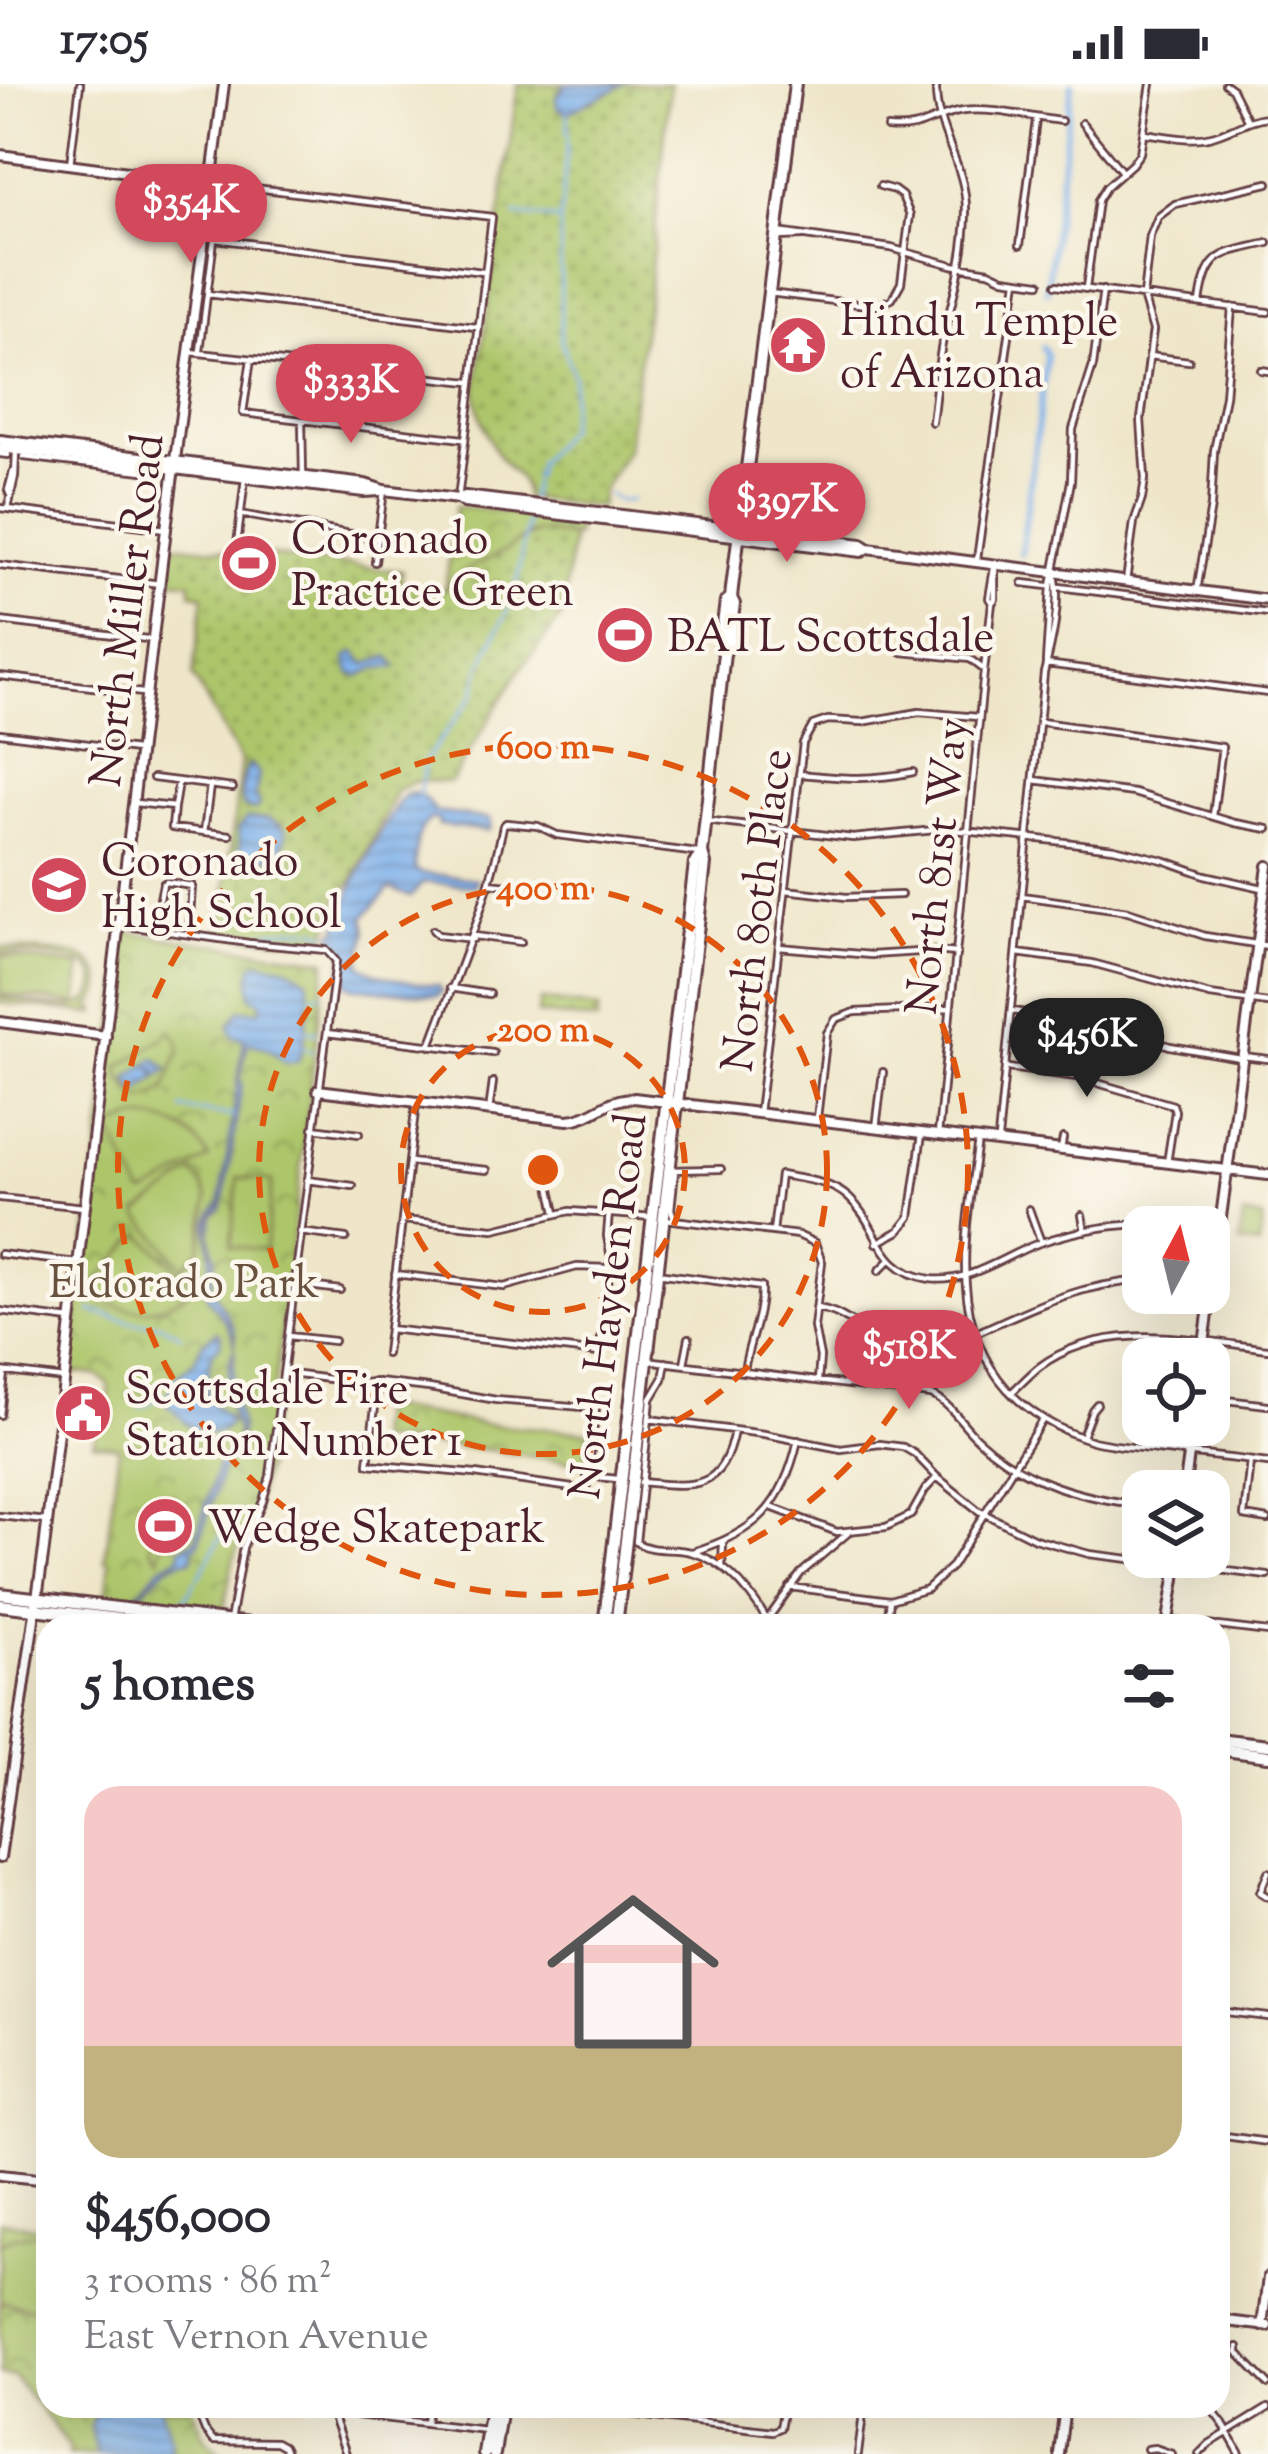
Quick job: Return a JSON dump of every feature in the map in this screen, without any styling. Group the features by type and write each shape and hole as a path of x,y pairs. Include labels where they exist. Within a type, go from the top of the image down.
{"main road":[{"name":"North Hayden Road","path":"726,648 720,646 795,84"},
{"name":"North Hayden Road","path":"642,1359 664,1219 672,1103 734,604 730,598"},
{"name":"North Hayden Road","path":"617,1614 642,1359 672,1170 672,1103"},
{"name":"North Hayden Road","path":"606,1614 632,1481"},
{"path":"0,1594 36,1604"},
{"path":"0,1605 36,1604 119,1614"},
{"path":"1230,1740 1268,1745"},
{"path":"1230,1751 1268,1756"},
{"path":"492,2418 494,2454"},
{"path":"484,2454 496,2418"}],"street":[{"path":"70,164 80,84"},
{"name":"North Miller Road","path":"195,352 224,84"},
{"path":"932,422 965,210 962,174 939,119 936,84"},
{"path":"1086,288 1098,200 1137,159 1150,84"},
{"path":"1225,84 1235,87 1248,121"},
{"path":"887,128 908,130 972,110 1061,121"},
{"path":"1144,133 1200,139 1268,117"},
{"path":"1020,245 1036,118"},
{"path":"1082,123 1122,172"},
{"path":"0,155 492,217 458,499"},
{"name":"North Miller Road","path":"0,1858 4,1797 47,1522 174,465 208,294 216,183"},
{"path":"1130,596 1134,522 1145,478 1141,419 1152,322 1143,296 1154,223 1175,204 1268,183"},
{"path":"769,293 875,306 892,299 899,290 910,214 908,204 895,190 880,186"},
{"path":"777,235 905,251 1040,283"},
{"path":"215,239 485,272"},
{"path":"1200,303 1203,278 1212,261 1268,243"},
{"path":"976,562 1016,280"},
{"path":"1056,284 1268,312"},
{"path":"998,1143 1044,658 1071,481 1073,428 1093,366 1103,290"},
{"path":"208,294 478,327"},
{"path":"1197,591 1225,396 1232,307"},
{"path":"195,352 471,382"},
{"path":"1149,356 1189,361"},
{"path":"251,358 244,413 464,439"},
{"path":"1141,419 1150,419"},
{"path":"302,420 304,477"},
{"path":"166,529 4,509 15,476 9,449 365,484 464,503 579,513 1268,600"},
{"path":"35,452 160,473"},
{"path":"128,466 174,465 244,478 364,492 384,490"},
{"path":"237,545 244,478"},
{"path":"1136,478 1145,478"},
{"path":"375,562 384,490"},
{"path":"579,513 607,521 674,521 738,533"},
{"path":"240,514 378,539"},
{"name":"North 81st Way","path":"938,1136 995,564"},
{"path":"0,565 160,584"},
{"path":"1023,583 1268,613"},
{"path":"1229,609 1230,595"},
{"path":"0,621 155,640"},
{"path":"970,659 987,647"},
{"path":"902,652 970,659 984,671"},
{"path":"1046,664 1268,693"},
{"path":"0,676 148,694"},
{"path":"813,725 919,712 980,717"},
{"name":"North 80th Place","path":"759,1114 799,774 805,737 813,725 807,718"},
{"path":"1040,722 1222,746 1213,816"},
{"path":"0,733 141,751"},
{"path":"799,774 855,780 913,772"},
{"path":"153,778 233,788"},
{"path":"1034,779 1134,793 1268,829"},
{"path":"178,781 172,828 230,835"},
{"path":"204,832 210,786"},
{"path":"135,803 175,807"},
{"path":"706,821 871,838 930,829 1028,837 1114,848 1266,889"},
{"path":"430,1046 473,938 503,826 512,822 558,835 702,853"},
{"path":"1218,1206 1228,1171 1250,1001 1263,946 1268,866"},
{"path":"160,899 166,882 192,886 188,933"},
{"path":"489,883 519,883"},
{"path":"786,890 846,897 901,895"},
{"path":"1022,896 1128,911 1205,936 1263,946"},
{"path":"120,925 316,948 332,953 336,961 269,1482 243,1547 232,1614"},
{"path":"433,930 438,935 521,942"},
{"path":"779,947 871,956 957,952"},
{"path":"1017,953 1118,968 1178,988 1268,1003"},
{"path":"451,988 489,994"},
{"path":"816,1121 833,1016 950,1008"},
{"path":"1011,1011 1096,1022 1170,1046 1268,1059"},
{"path":"0,1022 106,1036"},
{"path":"327,1033 493,1053"},
{"path":"1006,1067 1090,1080 1173,1105 1167,1163"},
{"path":"876,1128 883,1072"},
{"path":"490,1111 493,1082"},
{"path":"318,1090 573,1120 617,1099 709,1106 1268,1175"},
{"path":"386,1354 416,1102"},
{"path":"313,1128 359,1134"},
{"path":"877,1243 910,1217 922,1133"},
{"path":"1061,1150 1063,1138"},
{"path":"978,1140 965,1246 965,1293 974,1334 992,1369 1012,1393 1043,1419 1082,1437 1268,1463"},
{"path":"409,1162 487,1170"},
{"path":"672,1170 721,1169"},
{"path":"773,1232 780,1175 811,1180 847,1196 890,1260 927,1278 952,1279 1041,1242 1122,1225"},
{"path":"307,1180 353,1186"},
{"path":"549,1180 556,1213"},
{"path":"847,1196 854,1188"},
{"path":"0,1198 85,1208"},
{"path":"1029,1209 1041,1242"},
{"path":"402,1220 494,1229 556,1213 609,1212 798,1235 815,1243 822,1262 814,1333 820,1357 818,1381"},
{"path":"388,1329 599,1353 610,1269 609,1212"},
{"path":"1082,1215 1085,1231"},
{"path":"300,1232 346,1238"},
{"path":"0,1253 78,1263"},
{"path":"879,1271 890,1260"},
{"path":"395,1274 503,1287 577,1267 610,1269"},
{"path":"657,1273 761,1287 759,1317 744,1371"},
{"path":"955,1338 1058,1296 1122,1283"},
{"path":"294,1284 340,1290"},
{"path":"816,1308 831,1310 862,1329 894,1331"},
{"path":"0,1311 71,1320"},
{"path":"288,1336 334,1341"},
{"path":"684,1364 689,1338"},
{"path":"1129,1338 1174,1338"},
{"path":"1012,1393 1043,1364 1066,1352 1122,1339"},
{"path":"1230,1344 1268,1349"},
{"path":"642,1359 925,1393 938,1397 975,1437 1013,1467 1063,1491 1122,1502"},
{"path":"666,1362 663,1379 651,1399 632,1481 638,1545 692,1552 722,1567 763,1614"},
{"path":"0,1415 3,1372 64,1379"},
{"path":"283,1373 378,1382 496,1400 596,1408 586,1490 368,1464 378,1382"},
{"path":"1230,1400 1268,1405"},
{"path":"1082,1437 1097,1403"},
{"path":"790,1587 890,1600 919,1592 943,1576 1043,1419"},
{"path":"649,1420 841,1449 880,1444 903,1447 984,1514 1022,1534 1059,1547 1122,1559"},
{"path":"587,1476 682,1487 704,1481 727,1458 734,1431"},
{"path":"692,1552 724,1542 771,1507 788,1477 798,1440"},
{"path":"1187,1470 1191,1446"},
{"path":"1250,1461 1244,1516 1268,1520"},
{"path":"771,1507 828,1530 890,1526 911,1515 937,1477"},
{"path":"889,1512 889,1539"},
{"path":"0,1516 47,1522"},
{"path":"828,1530 834,1544"},
{"path":"774,1614 801,1573 849,1532"},
{"path":"722,1567 724,1542"},
{"path":"1230,1572 1268,1576"},
{"path":"1168,1614 1175,1578"},
{"path":"888,1614 890,1600"},
{"path":"1230,1628 1268,1632"},
{"path":"1265,1896 1260,1888 1268,1872"},
{"path":"1230,2012 1268,2017"},
{"path":"1230,2136 1268,2141"},
{"path":"0,2175 36,2179"},
{"path":"1230,2322 1265,2326 1268,2277"},
{"path":"1238,2347 1238,2353 1268,2384"},
{"path":"1198,2454 1268,2408"},
{"path":"200,2418 217,2443 276,2442 287,2454"},
{"path":"333,2418 346,2454"},
{"path":"387,2418 492,2430"},
{"path":"426,2423 427,2418"},
{"path":"666,2418 779,2430 782,2418"},
{"path":"858,2454 862,2418"},
{"path":"1059,2454 1064,2418"},
{"path":"1218,2418 1240,2454"},
{"path":"1147,2449 1172,2454"}],"green space":[{"path":"518,84 670,84 627,450 602,491 600,507 525,498 522,483 490,441 477,401"},
{"path":"456,506 577,521 576,536 528,534 460,574 445,589"},
{"path":"536,532 567,534 572,541 561,618 519,671 451,782 416,781 397,790 351,883 339,895 324,942 220,935 241,762 193,676 204,595 191,593 191,582 167,579 172,544 402,571 401,584 445,589 460,574"},
{"name":"Eldorado Park","path":"126,932 326,960 265,1468 233,1561 223,1614 106,1601 110,1561 105,1560 119,1447 93,1443 110,1392 108,1383 96,1375 70,1372"},
{"path":"0,947 79,955 87,960 101,978 100,992 90,1007 96,1009 95,1014 0,1003 0,997 75,1006 88,1000 95,981 84,964 0,953"},
{"path":"2,956 81,966 77,1004 0,994"},
{"path":"540,1000 599,1008 597,1021 538,1014"},
{"path":"170,1030 180,1051 164,1090 141,1099 120,1077 118,1068"},
{"path":"136,1118 179,1127 209,1158 142,1193 109,1128"},
{"path":"193,1172 208,1200 200,1249 183,1267 139,1212"},
{"path":"238,1178 272,1181 265,1250 231,1246"},
{"path":"1243,1215 1263,1218 1259,1246 1239,1243"},
{"path":"142,1235 194,1286 156,1308 129,1309 90,1289"},
{"path":"379,1406 484,1424 589,1432 585,1464 375,1440"},
{"name":"Wedge Skatepark","path":"170,1493 185,1513 176,1525 177,1541 173,1544 167,1536 163,1538 159,1558 151,1548 153,1513"},
{"path":"0,2221 36,2226 36,2405 14,2377 0,2375"},
{"path":"36,2233 36,2310 0,2301 0,2243"},
{"path":"47,2418 196,2418 204,2436 223,2454 68,2454 69,2446"}],"water":[{"path":"566,84 623,84 568,114 557,107 556,97"},
{"path":"355,652 366,664 389,656 397,667 376,668 359,676 350,673 346,658"},
{"path":"250,764 258,775 255,797 260,804 255,810 244,807 242,796"},
{"path":"414,793 436,812 490,819 491,826 488,831 439,825 432,818 419,834 415,869 477,879 475,886 423,882 411,897 390,888 364,917 362,966 389,977 439,986 442,992 437,996 352,987 342,979 345,948 332,934 386,822 405,795"},
{"path":"247,818 269,819 285,828 286,838 273,855 240,867 235,861 238,829"},
{"path":"258,962 288,967 308,979 309,997 298,1061 286,1063 268,1048 248,1042 224,1201 213,1215 211,1287 235,1335 233,1390 240,1425 236,1440 228,1393 233,1339 206,1292 211,1255 208,1225 213,1211 220,1204 244,1040 233,1036 229,1025 240,1010 259,1011 262,1003 251,996 250,977"},
{"path":"155,1058 168,1069 159,1076 150,1065 157,1077 137,1092 127,1079"},
{"path":"217,1331 220,1345 209,1365 207,1393 230,1421 209,1433 167,1407 171,1381 194,1362 202,1344"},
{"path":"235,1447 223,1467 193,1557 170,1566 141,1592 140,1614 137,1593 195,1540 218,1465"},
{"path":"93,2418 164,2418 171,2440 169,2454 96,2454 90,2426"}],"waterway":[{"path":"1047,291 1072,84"},
{"path":"568,114 568,136"},
{"path":"534,478 539,461 567,429 574,378 561,341 560,222 568,140"},
{"path":"515,215 561,220"},
{"path":"1021,554 1047,355 1043,347"},
{"path":"530,499 533,483"},
{"path":"608,494 619,501 631,500"},
{"path":"419,796 425,760 474,695 481,666 515,594 528,514"},
{"path":"260,938 261,934 294,929 326,933"},
{"path":"309,995 321,994"},
{"path":"304,1031 317,1032"},
{"path":"304,1047 314,1052"},
{"path":"182,1109 234,1116"},
{"path":"91,1311 135,1323 160,1324 181,1335"},
{"path":"141,1407 168,1394"},
{"path":"199,1577 224,1531"},
{"path":"140,1600 182,1604 195,1581"}],"place":[{"name":"Hindu Temple of Arizona","path":"798,345"},
{"name":"Coronado Practice Green","path":"249,563"},
{"name":"BATL Scottsdale","path":"625,635"},
{"name":"Coronado High School","path":"59,885"},
{"name":"Scottsdale Fire Station Number 1","path":"83,1413"},
{"name":"Wedge Skatepark","path":"165,1526"}]}
